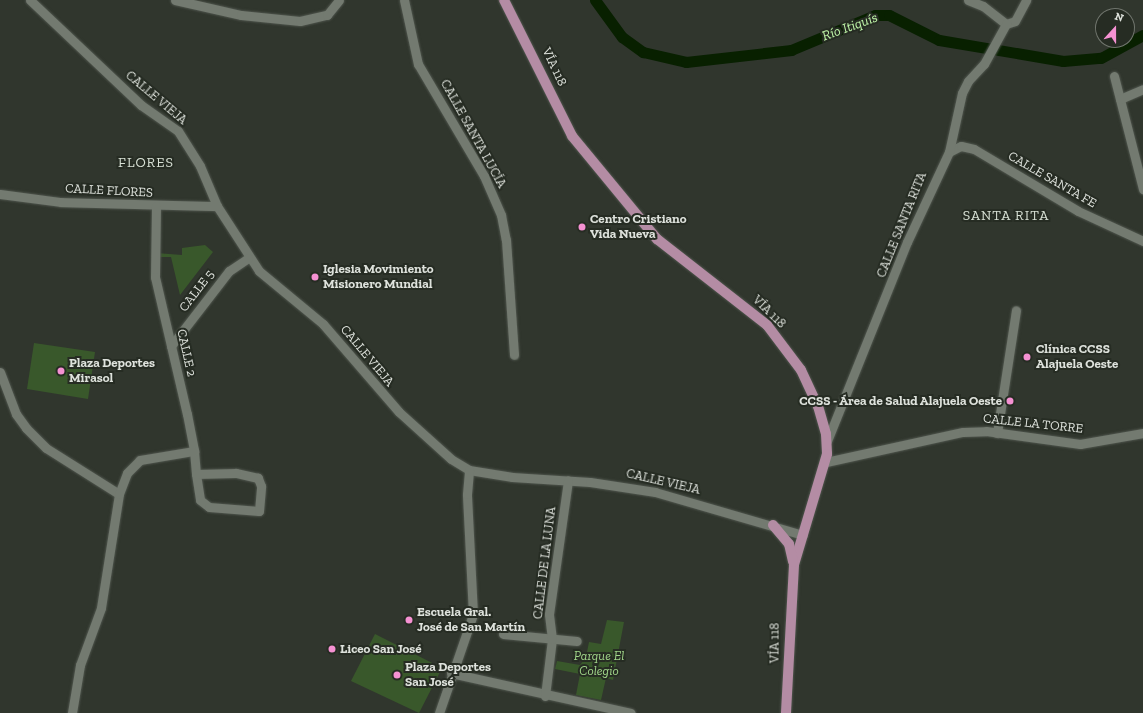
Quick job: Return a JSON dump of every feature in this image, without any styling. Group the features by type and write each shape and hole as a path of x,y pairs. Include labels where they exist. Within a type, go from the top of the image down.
{"main road":[{"name":"VÍA 118","path":"504,0 572,136 657,239 745,306 777,336 809,387 827,441 826,462 794,565 786,713"},
{"path":"773,525 789,544 794,565"}],"street":[{"name":"CALLE VIEJA","path":"30,0 141,105 178,131 200,166 217,206 248,258 268,280 323,324 408,421 440,451 469,470 512,477 568,480 655,492 773,525 803,535"},
{"path":"175,0 241,15 300,21 321,18 339,0"},
{"name":"CALLE SANTA LUCÍA","path":"404,0 418,64 484,176 501,215 506,240 514,355"},
{"path":"968,0 983,6 1006,24"},
{"name":"CALLE SANTA RITA","path":"827,441 907,242 949,152 962,93 989,56 1006,24 1015,21 1026,0"},
{"path":"1114,76 1143,187"},
{"path":"1120,100 1143,89"},
{"name":"CALLE SANTA FE","path":"949,152 961,146 974,149 1110,228 1143,241"},
{"name":"CALLE FLORES","path":"0,194 61,202 156,206 217,206"},
{"name":"CALLE 2","path":"156,206 153,258 194,452 196,474 204,505 259,511 258,478 236,474 196,474"},
{"name":"CALLE 5","path":"171,346 229,271 248,258"},
{"path":"997,433 1016,310"},
{"path":"0,372 16,414 26,428 46,448 118,494"},
{"name":"CALLE LA TORRE","path":"826,462 963,432 997,433 1080,444 1143,433"},
{"path":"72,713 80,665 101,608 118,494 127,473 140,460 194,452"},
{"path":"440,713 472,614 467,494 469,470"},
{"name":"CALLE DE LA LUNA","path":"545,696 552,639 549,614 568,480"},
{"path":"503,634 577,641"},
{"path":"452,673 545,696 631,713"}],"green space":[{"path":"205,245 213,252 180,295 171,257 156,257 156,253 182,255 182,248"},
{"name":"Plaza Deportes Mirasol","path":"34,343 95,352 88,399 27,389"},
{"name":"Parque El Colegio","path":"607,620 624,622 613,680 606,678 601,700 576,695 580,674 555,669 557,661 580,665 586,657 589,642 601,644"},
{"name":"Plaza Deportes San José","path":"375,634 442,668 419,713 351,681"}],"waterway":[{"name":"Río Itiquís","path":"595,0 622,37 643,52 686,62 791,50 875,15 889,15 939,40 1063,61 1101,58 1143,35"}],"place":[{"name":"Centro Cristiano Vida Nueva","path":"582,227"},
{"name":"Iglesia Movimiento Misionero Mundial","path":"315,277"},
{"name":"Clínica CCSS Alajuela Oeste","path":"1027,357"},
{"name":"Plaza Deportes Mirasol","path":"61,371"},
{"name":"CCSS - Área de Salud Alajuela Oeste","path":"1010,401"},
{"name":"Escuela Gral. José de San Martín","path":"409,620"},
{"name":"Liceo San José","path":"332,649"},
{"name":"Plaza Deportes San José","path":"397,675"}],"district":[{"name":"FLORES","path":"146,163"},
{"name":"SANTA RITA","path":"1006,216"}]}
